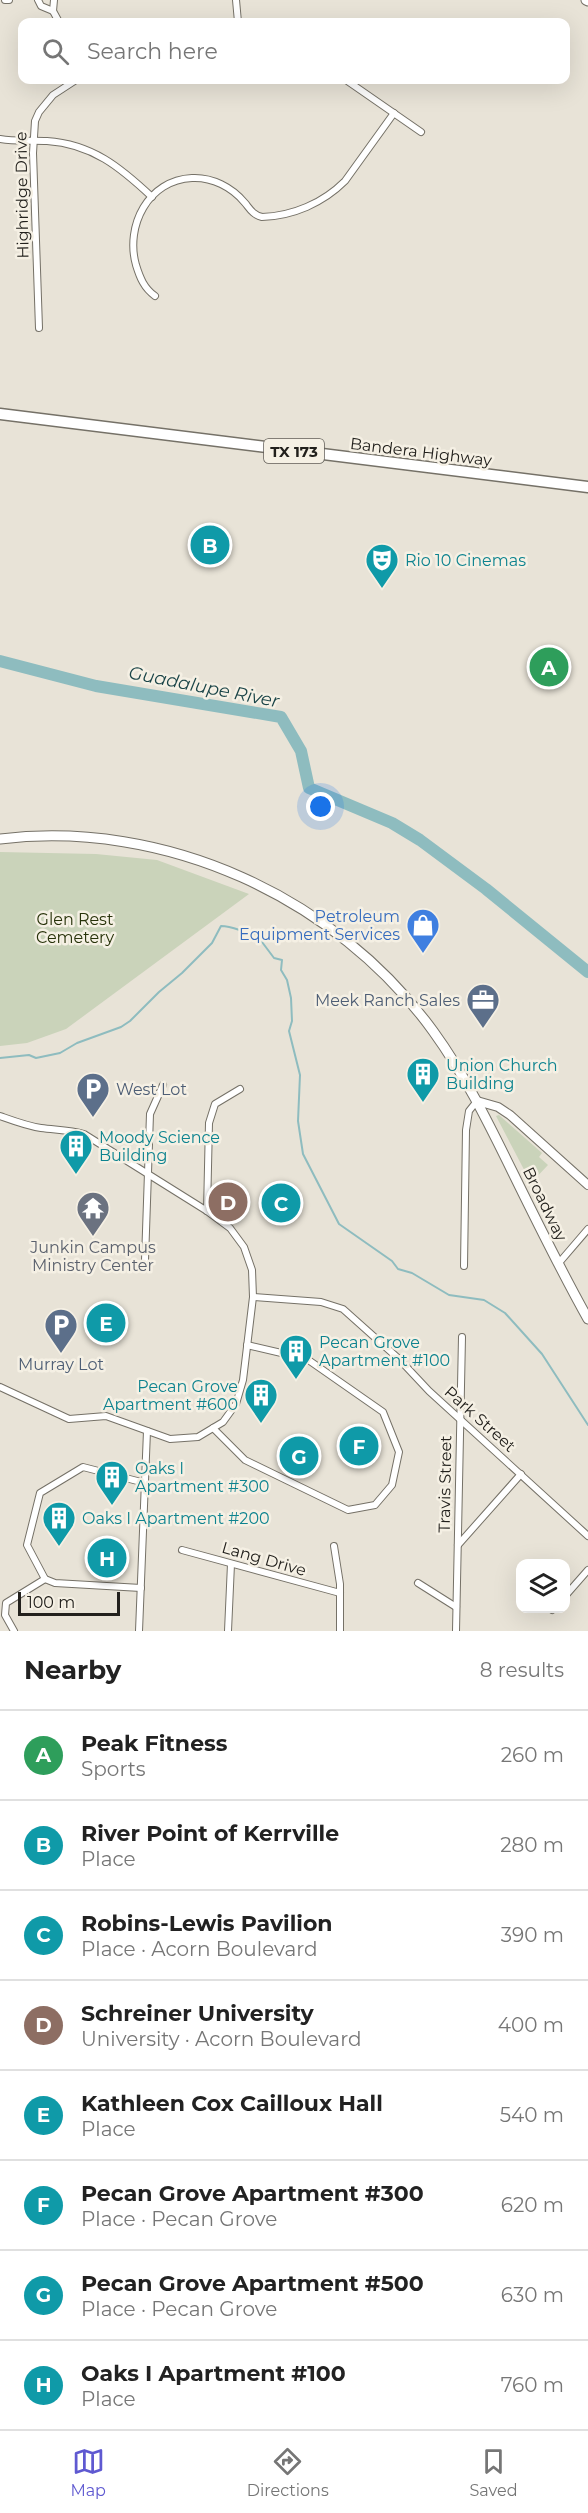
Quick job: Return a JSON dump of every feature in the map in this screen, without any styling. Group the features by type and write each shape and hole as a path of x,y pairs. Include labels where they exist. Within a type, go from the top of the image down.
{"main road":[{"name":"Bandera Highway","path":"0,414 588,487"},
{"name":"Broadway","path":"0,839 69,837 148,847 219,867 282,897 339,935 385,975 433,1030 477,1101 588,1319"}],"street":[{"path":"38,0 41,6 53,11"},
{"path":"54,0 53,11 57,18"},
{"path":"236,0 238,18"},
{"name":"Highridge Drive","path":"39,328 33,141 35,121 39,112 53,95 70,84"},
{"path":"352,84 421,132"},
{"path":"155,296 142,282 134,258 133,244 137,220 152,197 163,187 178,180 193,178 222,184 235,192 256,216 262,217 309,207 335,191 345,181 394,113"},
{"path":"0,139 71,144 102,155 127,173 152,197"},
{"path":"145,1260 150,1114 163,1085"},
{"path":"207,1211 209,1123 215,1104 240,1089"},
{"path":"464,1266 466,1130 469,1111 477,1101 498,1107 510,1115 588,1185"},
{"path":"0,1116 20,1124 84,1134 207,1211 230,1228 244,1247 252,1270 253,1297 243,1380 236,1404 223,1422 198,1437 170,1439 106,1416 69,1419 0,1387"},
{"path":"558,1264 588,1229"},
{"name":"Park Street","path":"253,1297 315,1301 338,1306 392,1352 429,1391 588,1536"},
{"name":"Travis Street","path":"456,1631 462,1337"},
{"path":"213,1428 245,1460 348,1510 375,1505 392,1485 399,1452 383,1412 307,1359 247,1345"},
{"path":"139,1631 147,1431"},
{"path":"141,1588 55,1583 45,1579 27,1545 40,1492 83,1467 145,1483"},
{"path":"458,1546 520,1474"},
{"path":"334,1546 340,1593 340,1631"},
{"name":"Lang Drive","path":"182,1550 340,1593"},
{"path":"228,1631 231,1564"},
{"path":"570,1590 588,1570"},
{"path":"14,1631 5,1615 6,1603 45,1579"},
{"path":"418,1583 456,1607"}],"green space":[{"name":"Glen Rest Cemetery","path":"0,852 96,854 157,860 249,894 66,1029 27,1043 0,1046"},
{"path":"499,1115 542,1153 539,1157 548,1165 531,1183 496,1116"}],"waterway":[{"name":"Guadalupe River","path":"0,661 96,686 281,717 301,751 309,788 392,823 420,840 486,889 588,972"},
{"path":"0,1058 29,1055 36,1058 60,1053 77,1043 121,1027 212,943 221,926 256,934 274,958 282,960 281,970 287,980 291,998 292,1021 289,1031 300,1075 298,1121 303,1154 339,1224 392,1261 398,1269 412,1273 449,1295 484,1300 505,1313 542,1354 588,1425"}],"place":[{"name":"River Point of Kerrville","path":"210,545"},
{"name":"Rio 10 Cinemas","path":"382,589"},
{"name":"Peak Fitness","path":"549,667"},
{"name":"Petroleum Equipment Services","path":"423,954"},
{"name":"Meek Ranch Sales","path":"483,1029"},
{"name":"Union Church Building","path":"423,1103"},
{"name":"West Lot","path":"93,1118"},
{"name":"Moody Science Building","path":"76,1175"},
{"name":"Schreiner University","path":"228,1202"},
{"name":"Robins-Lewis Pavilion","path":"281,1203"},
{"name":"Junkin Campus Ministry Center","path":"93,1237"},
{"name":"Kathleen Cox Cailloux Hall","path":"106,1323"},
{"name":"Murray Lot","path":"61,1354"},
{"name":"Pecan Grove Apartment #100","path":"296,1380"},
{"name":"Pecan Grove Apartment #600","path":"261,1424"},
{"name":"Pecan Grove Apartment #300","path":"359,1446"},
{"name":"Pecan Grove Apartment #500","path":"299,1456"},
{"name":"Oaks I Apartment #300","path":"112,1506"},
{"name":"Oaks I Apartment #200","path":"59,1547"},
{"name":"Oaks I Apartment #100","path":"107,1558"}]}
